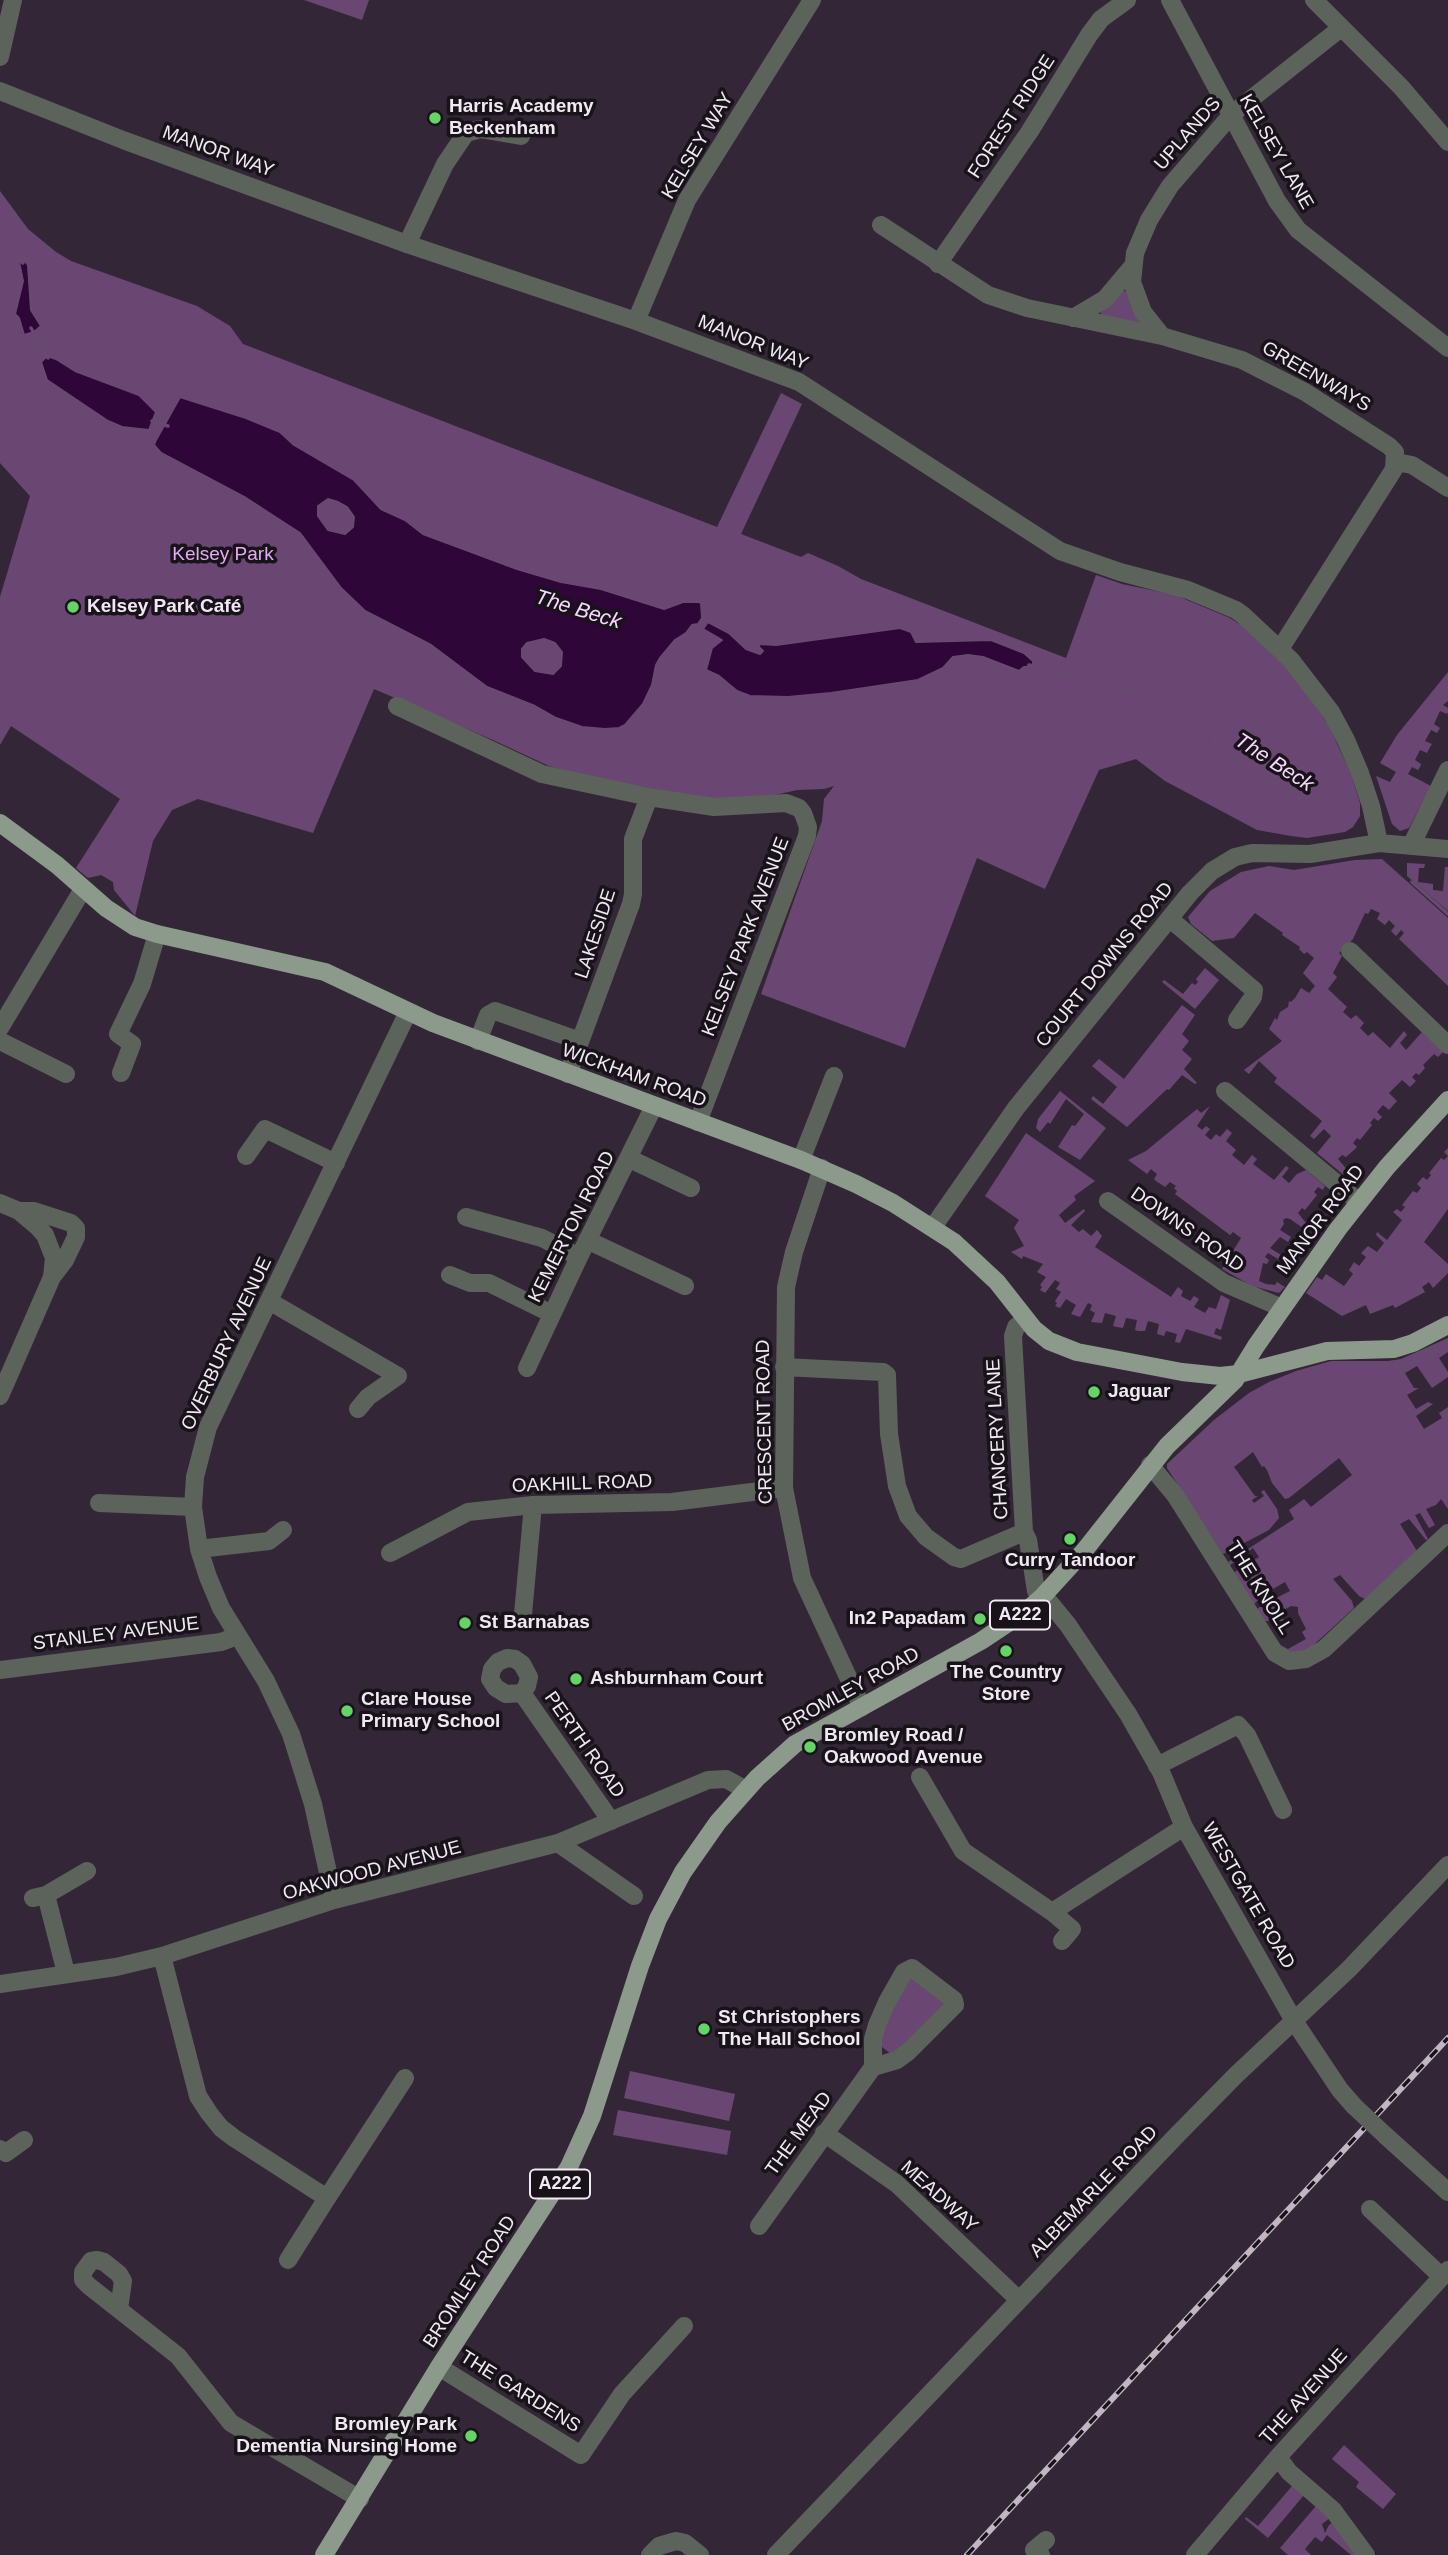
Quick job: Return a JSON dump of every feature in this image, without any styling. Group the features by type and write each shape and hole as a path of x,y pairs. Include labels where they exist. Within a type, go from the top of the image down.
{"main road":[{"name":"WICKHAM ROAD","path":"0,823 57,865 117,917 135,927 325,972 408,1012 478,1041 822,1168 884,1198 960,1246 1003,1289 1024,1319 1049,1341 1089,1356 1182,1372 1220,1376 1239,1374"},
{"name":"MANOR ROAD","path":"1239,1374 1282,1308 1359,1202 1448,1100"},
{"path":"1239,1374 1327,1351 1394,1349 1448,1325"},
{"name":"BROMLEY ROAD","path":"324,2555 439,2367 569,2167 592,2116 640,1966 662,1909 694,1855 746,1790 795,1744 981,1641 1042,1597 1100,1531 1150,1465 1239,1374"}],"street":[{"path":"0,57 13,0"},
{"name":"KELSEY WAY","path":"636,321 687,200 812,0"},
{"name":"FOREST RIDGE","path":"939,264 1030,131 1089,34 1101,19 1127,0"},
{"name":"KELSEY LANE","path":"1170,0 1277,201 1298,230 1448,348"},
{"path":"1314,0 1401,87 1448,142"},
{"name":"UPLANDS","path":"1162,336 1143,312 1135,295 1132,267 1140,238 1170,186 1232,114 1341,27"},
{"name":"MANOR WAY","path":"0,91 124,140 407,244 636,321 799,382 1047,544 1077,558 1211,599 1244,615 1280,649 1317,691 1346,740 1371,806 1379,843"},
{"path":"407,244 445,164 466,133 480,129 521,136"},
{"name":"GREENWAYS","path":"881,225 988,295 1027,308 1206,347 1270,372 1340,413 1389,446 1395,452 1396,461"},
{"name":"UPLANDS","path":"1073,318 1105,299 1132,267"},
{"path":"1280,649 1374,502 1396,461 1412,464 1448,488"},
{"name":"KELSEY PARK AVENUE","path":"397,706 542,774 649,797 714,807 786,803 799,808 803,813 808,827 807,836 698,1122"},
{"path":"1411,846 1448,770"},
{"name":"LAKESIDE","path":"568,1074 631,904 633,839 649,797"},
{"name":"COURT DOWNS ROAD","path":"933,1227 1016,1108 1190,894 1212,871 1235,857 1265,852 1310,854 1379,843 1448,849"},
{"path":"0,1028 83,889"},
{"path":"1170,919 1254,990 1253,997 1237,1020"},
{"path":"121,1073 132,1044 118,1034 142,984 157,934"},
{"path":"1350,951 1448,1045"},
{"path":"478,1041 488,1015 495,1011 580,1041"},
{"name":"OVERBURY AVENUE","path":"334,1900 313,1804 291,1734 266,1681 237,1636 208,1577 199,1549 193,1507 195,1478 208,1427 408,1012"},
{"path":"0,1041 66,1074"},
{"path":"801,1160 835,1072"},
{"path":"1225,1091 1359,1202"},
{"name":"KEMERTON ROAD","path":"527,1368 654,1106"},
{"path":"246,1156 265,1129 336,1163"},
{"path":"629,1159 691,1188"},
{"name":"CRESCENT ROAD","path":"822,1168 789,1270 784,1304 784,1488 802,1578 862,1707"},
{"name":"DOWNS ROAD","path":"1108,1201 1224,1283 1282,1308"},
{"path":"0,1203 19,1211 46,1235 54,1258 52,1277"},
{"path":"0,1396 52,1277 76,1237 76,1228 71,1223 34,1211 19,1211"},
{"path":"466,1217 542,1238 579,1257"},
{"path":"587,1240 685,1286"},
{"path":"450,1275 470,1283 489,1283 552,1314"},
{"path":"269,1301 398,1376 368,1397 358,1409"},
{"name":"CHANCERY LANE","path":"1024,1319 1016,1327 1013,1336 1024,1532 1028,1540 1035,1591 1042,1597"},
{"path":"784,1367 883,1372 888,1381 889,1434 897,1486 904,1509 926,1538 961,1559 1024,1532"},
{"name":"THE KNOLL","path":"1150,1465 1175,1495 1269,1645 1283,1659 1300,1661 1324,1649 1448,1533"},
{"name":"OAKHILL ROAD","path":"390,1553 468,1512 533,1505 672,1502 784,1488"},
{"path":"99,1503 193,1507"},
{"path":"523,1614 533,1505"},
{"path":"199,1549 269,1541 283,1530"},
{"name":"WESTGATE ROAD","path":"1042,1597 1068,1625 1128,1714 1157,1766 1184,1827 1294,2021 1340,2090 1448,2192"},
{"name":"STANLEY AVENUE","path":"0,1670 221,1642 237,1636"},
{"name":"PERTH ROAD","path":"522,1693 611,1821"},
{"path":"1157,1766 1238,1726 1247,1735 1283,1810"},
{"path":"920,1777 963,1851 1052,1912 1072,1929 1062,1941"},
{"name":"OAKWOOD AVENUE","path":"0,1984 116,1967 162,1956 334,1900 558,1843 714,1779 726,1779 746,1790"},
{"path":"1052,1912 1184,1827"},
{"path":"558,1843 635,1896"},
{"name":"ALBEMARLE ROAD","path":"776,2555 1177,2135 1349,1969 1448,1865"},
{"path":"66,1973 40,1896 87,1871"},
{"path":"162,1956 198,2096 209,2113 233,2138 327,2198"},
{"path":"912,1968 954,2000 955,2005 908,2052 897,2060 873,2067 873,2039 877,2025 904,1972 912,1968"},
{"name":"THE MEAD","path":"759,2225 873,2067"},
{"path":"288,2260 405,2078"},
{"name":"MEADWAY","path":"824,2133 897,2184 1019,2301"},
{"path":"0,2149 6,2153 24,2140"},
{"path":"1370,2209 1445,2273"},
{"name":"THE AVENUE","path":"1195,2555 1278,2457 1445,2273"},
{"path":"119,2309 178,2356 231,2423 360,2500"},
{"name":"THE GARDENS","path":"439,2367 581,2455 622,2394 684,2326"},
{"path":"1278,2457 1290,2472 1333,2510 1367,2555"},
{"path":"650,2555 659,2546 676,2541 685,2543 700,2555"}],"green space":[{"path":"304,0 369,0 362,20"},
{"name":"Kelsey Park","path":"0,191 28,229 56,252 71,261 197,306 230,326 243,344 717,527 781,393 802,404 741,534 801,557 808,553 861,579 1066,658 1096,575 1122,584 1175,595 1230,618 1243,626 1287,668 1318,708 1351,774 1360,803 1360,816 1353,827 1345,832 1307,838 1291,836 1257,830 1165,781 1136,759 1099,770 1045,889 977,858 905,1048 761,994 822,821 824,799 834,786 797,790 762,798 713,799 597,779 549,766 374,689 313,833 198,799 172,810 153,841 135,916 114,890 113,882 101,875 88,878 76,868 120,799 11,726 0,745 0,597 30,496 0,463"},
{"path":"1123,290 1128,293 1140,319 1138,323 1101,315 1100,310"},
{"path":"1448,672 1448,701 1443,705 1448,708 1448,712 1447,714 1440,711 1434,724 1440,728 1437,733 1431,730 1425,741 1432,744 1427,753 1420,750 1415,760 1421,764 1420,767 1418,770 1412,767 1408,774 1431,786 1409,828 1400,831 1392,824 1376,776 1390,782 1396,772 1380,763 1397,735"},
{"path":"1382,859 1448,918 1448,986 1399,939 1404,933 1401,930 1396,936 1391,931 1395,926 1389,920 1385,925 1377,919 1380,913 1371,909 1368,914 1365,913 1353,939 1339,953 1342,956 1333,973 1337,977 1328,989 1347,1007 1343,1012 1351,1019 1356,1015 1364,1023 1360,1028 1368,1036 1373,1032 1390,1048 1404,1031 1407,1035 1400,1043 1406,1050 1422,1032 1443,1052 1438,1057 1434,1054 1423,1065 1425,1068 1419,1075 1416,1073 1412,1077 1416,1081 1410,1087 1402,1080 1389,1093 1397,1101 1389,1110 1383,1105 1377,1112 1382,1117 1378,1121 1374,1118 1360,1140 1357,1138 1353,1143 1357,1147 1346,1157 1342,1155 1338,1159 1349,1172 1345,1176 1317,1153 1331,1136 1324,1129 1314,1139 1310,1136 1322,1121 1274,1082 1277,1078 1259,1061 1249,1074 1244,1070 1282,1041 1269,1029 1301,988 1309,993 1315,986 1303,973 1314,958 1307,952 1304,954 1300,947 1255,913 1234,938 1212,941 1191,924 1188,917 1210,891 1241,872 1269,866 1294,870 1355,860"},
{"path":"1407,863 1425,864 1424,868 1419,868 1418,882 1433,884 1433,890 1443,891 1445,867 1448,867 1448,911 1407,876"},
{"path":"1205,968 1219,980 1195,1009 1162,982 1164,980 1183,994 1192,983 1195,985 1198,982 1196,979"},
{"path":"1182,1005 1195,1015 1182,1034 1189,1041 1182,1050 1192,1059 1184,1069 1197,1083 1182,1075 1127,1127 1091,1099 1093,1096 1103,1104 1117,1087 1092,1066 1099,1059 1124,1079"},
{"path":"1060,1091 1106,1128 1080,1160 1058,1147 1072,1125 1075,1126 1084,1114 1066,1099 1050,1124 1048,1122 1040,1132 1036,1128 1038,1119"},
{"path":"1210,1106 1197,1126 1202,1130 1206,1126 1210,1129 1205,1135 1211,1140 1216,1134 1220,1137 1227,1129 1232,1133 1226,1141 1236,1150 1232,1155 1244,1165 1252,1155 1257,1159 1253,1164 1274,1180 1286,1166 1289,1168 1282,1177 1289,1183 1297,1174 1306,1170 1325,1186 1323,1190 1318,1187 1314,1192 1317,1195 1305,1210 1302,1208 1298,1213 1306,1223 1303,1228 1290,1219 1283,1220 1284,1224 1280,1230 1291,1237 1288,1242 1280,1237 1270,1248 1281,1255 1278,1259 1268,1253 1265,1257 1269,1260 1267,1264 1263,1263 1259,1281 1275,1285 1277,1282 1285,1287 1279,1293 1252,1286 1222,1269 1241,1238 1233,1232 1230,1235 1175,1194 1176,1186 1170,1182 1165,1187 1154,1179 1157,1174 1151,1169 1147,1174 1128,1160 1146,1151 1197,1109 1201,1113"},
{"path":"1026,1133 1095,1181 1074,1196 1076,1200 1059,1215 1065,1223 1084,1209 1071,1225 1079,1232 1083,1229 1091,1236 1097,1230 1102,1236 1095,1247 1171,1297 1178,1287 1183,1291 1181,1296 1190,1301 1194,1296 1199,1299 1194,1307 1205,1313 1209,1307 1216,1309 1221,1295 1230,1300 1221,1330 1216,1328 1214,1334 1222,1337 1221,1340 1186,1329 1180,1343 1175,1342 1177,1334 1166,1331 1164,1336 1157,1334 1159,1324 1148,1321 1145,1331 1138,1331 1135,1330 1137,1320 1126,1318 1123,1328 1117,1327 1113,1326 1116,1316 1105,1313 1102,1323 1091,1322 1095,1313 1090,1310 1092,1305 1088,1303 1080,1317 1071,1314 1076,1305 1066,1299 1060,1308 1055,1306 1061,1292 1056,1289 1060,1283 1055,1280 1045,1293 1040,1290 1046,1277 1037,1272 1043,1264 1023,1256 1022,1259 1011,1252 1024,1246 1014,1228 1019,1220 985,1196"},
{"path":"1448,1156 1448,1209 1424,1242 1448,1264 1448,1273 1433,1288 1429,1282 1422,1287 1425,1292 1395,1308 1393,1305 1370,1314 1366,1305 1342,1316 1306,1293 1317,1277 1322,1280 1326,1274 1344,1286 1353,1274 1349,1270 1354,1262 1359,1266 1366,1257 1361,1253 1368,1246 1377,1252 1384,1243 1376,1235 1377,1232 1387,1240 1402,1220 1393,1212 1397,1209 1401,1212 1405,1207 1402,1205 1413,1191 1417,1193 1421,1188 1417,1184 1423,1177 1427,1180 1441,1158 1444,1160"},
{"path":"1448,1338 1448,1352 1439,1358 1448,1372 1448,1377 1432,1388 1417,1366 1405,1373 1414,1388 1419,1388 1407,1395 1416,1409 1428,1402 1433,1404 1416,1416 1424,1429 1442,1418 1439,1413 1448,1407 1448,1509 1441,1499 1436,1505 1426,1509 1435,1525 1429,1528 1420,1513 1415,1515 1428,1539 1426,1540 1409,1519 1400,1524 1417,1551 1365,1599 1340,1575 1333,1579 1352,1601 1354,1608 1307,1651 1289,1653 1277,1643 1288,1649 1306,1639 1302,1632 1306,1629 1298,1607 1291,1606 1284,1610 1281,1615 1284,1621 1263,1621 1256,1610 1290,1591 1285,1582 1264,1594 1253,1605 1233,1573 1259,1557 1253,1548 1229,1566 1228,1562 1294,1519 1289,1510 1304,1499 1311,1507 1352,1475 1339,1458 1285,1499 1253,1452 1234,1467 1255,1496 1258,1496 1252,1500 1254,1503 1264,1496 1261,1492 1264,1490 1277,1509 1279,1518 1269,1530 1223,1554 1167,1468 1167,1464 1214,1420 1249,1393 1269,1382 1331,1361 1401,1359"},
{"path":"911,1977 947,2001 903,2052 891,2054 882,2047 881,2036 905,1981"},
{"path":"630,2071 735,2094 729,2121 624,2098"},
{"path":"618,2110 731,2131 727,2155 613,2135"},
{"path":"1344,2445 1396,2494 1383,2509 1356,2487 1359,2482 1332,2459"},
{"path":"1292,2486 1304,2495 1268,2538 1245,2519 1246,2517 1258,2526"},
{"path":"1316,2506 1330,2518 1322,2524 1325,2533 1332,2523 1356,2555 1351,2555 1327,2535 1322,2542 1315,2537 1305,2549 1311,2555 1288,2555 1280,2548"}],"water":[{"path":"25,261 28,265 31,310 41,326 24,335 19,318 15,314 23,281 19,262"},
{"path":"47,356 75,371 139,395 156,412 149,430 122,427 108,421 47,380 41,362"},
{"path":"180,397 246,418 280,432 294,445 354,480 381,509 405,520 423,534 517,569 561,582 601,589 664,609 683,602 699,602 702,618 698,624 692,625 675,640 660,658 643,704 625,725 605,729 582,727 487,687 431,645 365,611 341,588 300,533 246,498 161,453 154,445","holes":["328,499 347,507 354,517 353,527 345,534 328,530 318,516 318,506","544,639 555,643 562,652 561,666 553,674 535,671 522,657 522,649 527,643"]},
{"path":"708,622 729,633 746,649 760,654 763,651 759,644 776,645 900,628 911,632 916,642 991,640 1024,653 1033,661 1033,666 1019,671 983,657 968,655 953,657 943,668 918,680 831,693 788,697 750,696 737,691 719,676 706,670 712,648 722,640 703,629"}],"waterway":[{"name":"The Beck","path":"0,245 23,263"},
{"name":"The Beck","path":"31,328 48,358"},
{"name":"The Beck","path":"152,421 168,426"},
{"name":"The Beck","path":"1029,665 1155,697 1178,711 1195,728 1213,731 1216,748 1222,753 1247,763 1265,778 1345,825"},
{"name":"The Beck","path":"1412,882 1448,914"}],"railway":[{"path":"967,2555 1448,2038"}],"place":[{"name":"Harris Academy Beckenham","path":"435,118"},
{"name":"Kelsey Park Café","path":"73,607"},
{"name":"Jaguar","path":"1094,1392"},
{"name":"Curry Tandoor","path":"1070,1539"},
{"name":"In2 Papadam","path":"980,1619"},
{"name":"St Barnabas","path":"465,1623"},
{"name":"The Country Store","path":"1006,1651"},
{"name":"Ashburnham Court","path":"576,1679"},
{"name":"Clare House Primary School","path":"347,1711"},
{"name":"Bromley Road / Oakwood Avenue","path":"810,1747"},
{"name":"St Christophers The Hall School","path":"704,2029"},
{"name":"Bromley Park Dementia Nursing Home","path":"471,2436"}]}
